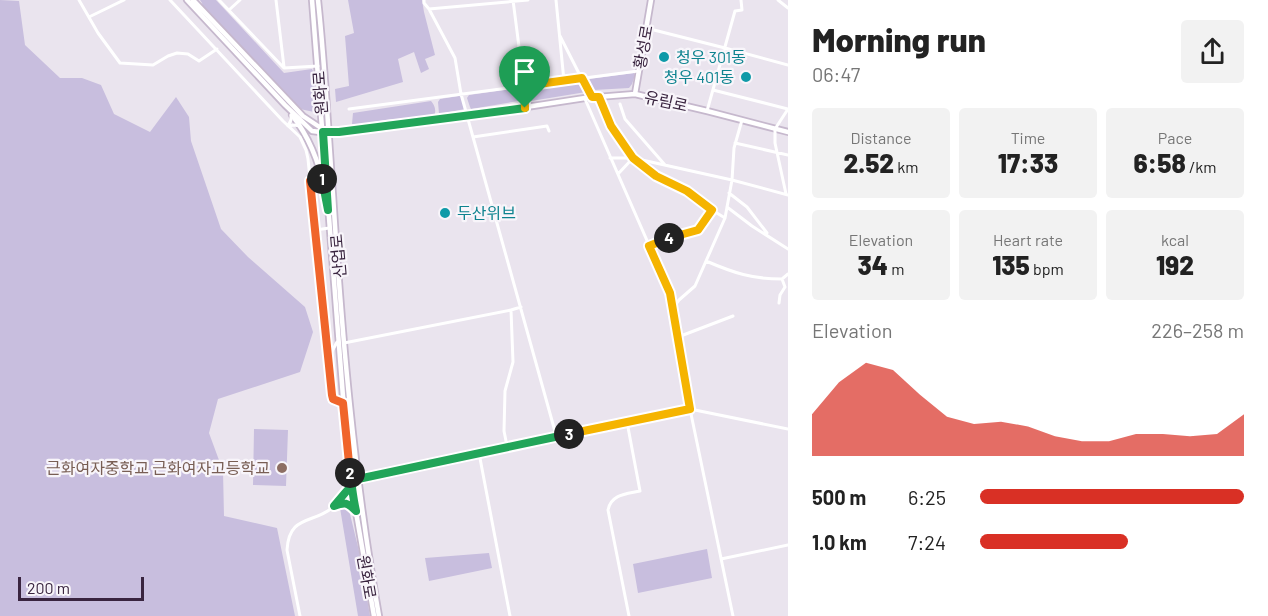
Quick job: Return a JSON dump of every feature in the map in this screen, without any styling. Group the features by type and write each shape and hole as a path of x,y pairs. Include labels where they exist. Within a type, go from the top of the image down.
{"street":[{"path":"79,0 120,63 153,65 177,53 188,54 199,61 217,49"},
{"path":"89,17 124,0"},
{"path":"170,0 300,137 306,150 333,399 343,403"},
{"path":"187,0 312,131 324,131"},
{"path":"193,0 303,116 324,131"},
{"path":"219,0 285,68 318,66"},
{"path":"229,10 240,0"},
{"path":"276,0 285,68"},
{"name":"원화로","path":"312,0 351,485 374,616"},
{"name":"원화로","path":"318,0 324,65 324,131"},
{"path":"424,0 455,58 461,94 556,436"},
{"path":"429,9 528,0"},
{"path":"556,0 564,81"},
{"name":"황성로","path":"635,94 651,0"},
{"path":"707,111 735,11 742,10 741,0"},
{"path":"778,0 788,8"},
{"path":"514,1 525,108"},
{"path":"646,28 788,65"},
{"path":"559,34 592,97"},
{"path":"349,110 638,71"},
{"path":"610,158 633,158 787,194 775,143 775,129 788,109 713,90"},
{"name":"유림로","path":"324,131 468,116 592,97 635,94 788,132"},
{"path":"599,97 611,126 633,158 656,176 687,191 725,218"},
{"path":"585,98 670,293 690,409 733,616"},
{"path":"620,104 625,119 665,165"},
{"path":"285,105 302,128 315,153 328,210"},
{"path":"288,126 291,114"},
{"path":"673,308 695,286 725,218 732,180 734,148 742,119"},
{"path":"288,126 294,124 302,128"},
{"path":"474,137 547,126 549,131"},
{"name":"산업로","path":"324,131 358,479 379,616"},
{"path":"735,143 788,155"},
{"path":"618,174 633,158"},
{"path":"310,181 322,179"},
{"path":"729,193 747,207 768,235"},
{"path":"727,207 788,249"},
{"path":"649,246 698,230 712,210"},
{"path":"316,230 329,228"},
{"path":"706,261 734,273 766,279 782,279 788,274"},
{"path":"780,303 780,296 786,288 782,279"},
{"path":"345,343 521,307"},
{"path":"507,447 504,431 505,391 513,362 511,309"},
{"path":"678,338 734,316"},
{"path":"328,359 338,340"},
{"path":"300,616 287,541 297,525 334,506 358,479 690,409 788,429"},
{"path":"627,422 640,491 613,499 608,510 629,616"},
{"path":"479,453 510,616"},
{"path":"334,506 344,503 356,511"},
{"path":"721,559 788,545"}],"shaded area":[{"path":"0,0 19,1 25,45 60,78 82,78 101,85 114,114 150,132 176,97 189,117 191,141 221,229 248,257 305,307 313,332 300,372 218,399 209,433 223,471 224,516 277,528 295,616 0,616"},
{"path":"200,0 216,0 284,73 312,69 317,109 314,112 300,109 203,8"},
{"path":"348,0 422,0 435,55 425,59 429,69 421,73 414,52 398,59 403,82 336,102 335,89 349,86 345,36 354,33"},
{"path":"634,73 629,88 594,90 588,81 589,79"},
{"path":"582,80 586,92 529,100 529,87"},
{"path":"523,88 524,100 471,109 467,98 469,95"},
{"path":"462,97 465,109 439,114 440,99"},
{"path":"431,101 435,108 434,115 398,121 392,119 352,124 353,113"},
{"path":"254,429 288,430 286,486 253,485"},
{"path":"342,506 349,510 359,551 370,616 358,616 340,508"},
{"path":"707,549 712,578 638,593 633,564"},
{"path":"489,553 492,568 429,581 425,558"}],"place":[{"name":"청우 301동","path":"664,57"},
{"name":"청우 401동","path":"746,77"},
{"name":"두산위브","path":"445,213"},
{"name":"근화여자중학교 근화여자고등학교","path":"282,468"}],"route":[{"path":"525,108 339,132 323,132 328,210 322,179 310,181 332,395 337,402 343,403 351,485 356,511 344,503 334,506 347,489 351,485 358,479 690,409 670,293 649,246 698,230 712,210 687,191 656,176 633,158 611,126 599,97 592,97 582,78 524,86 525,108"}]}
